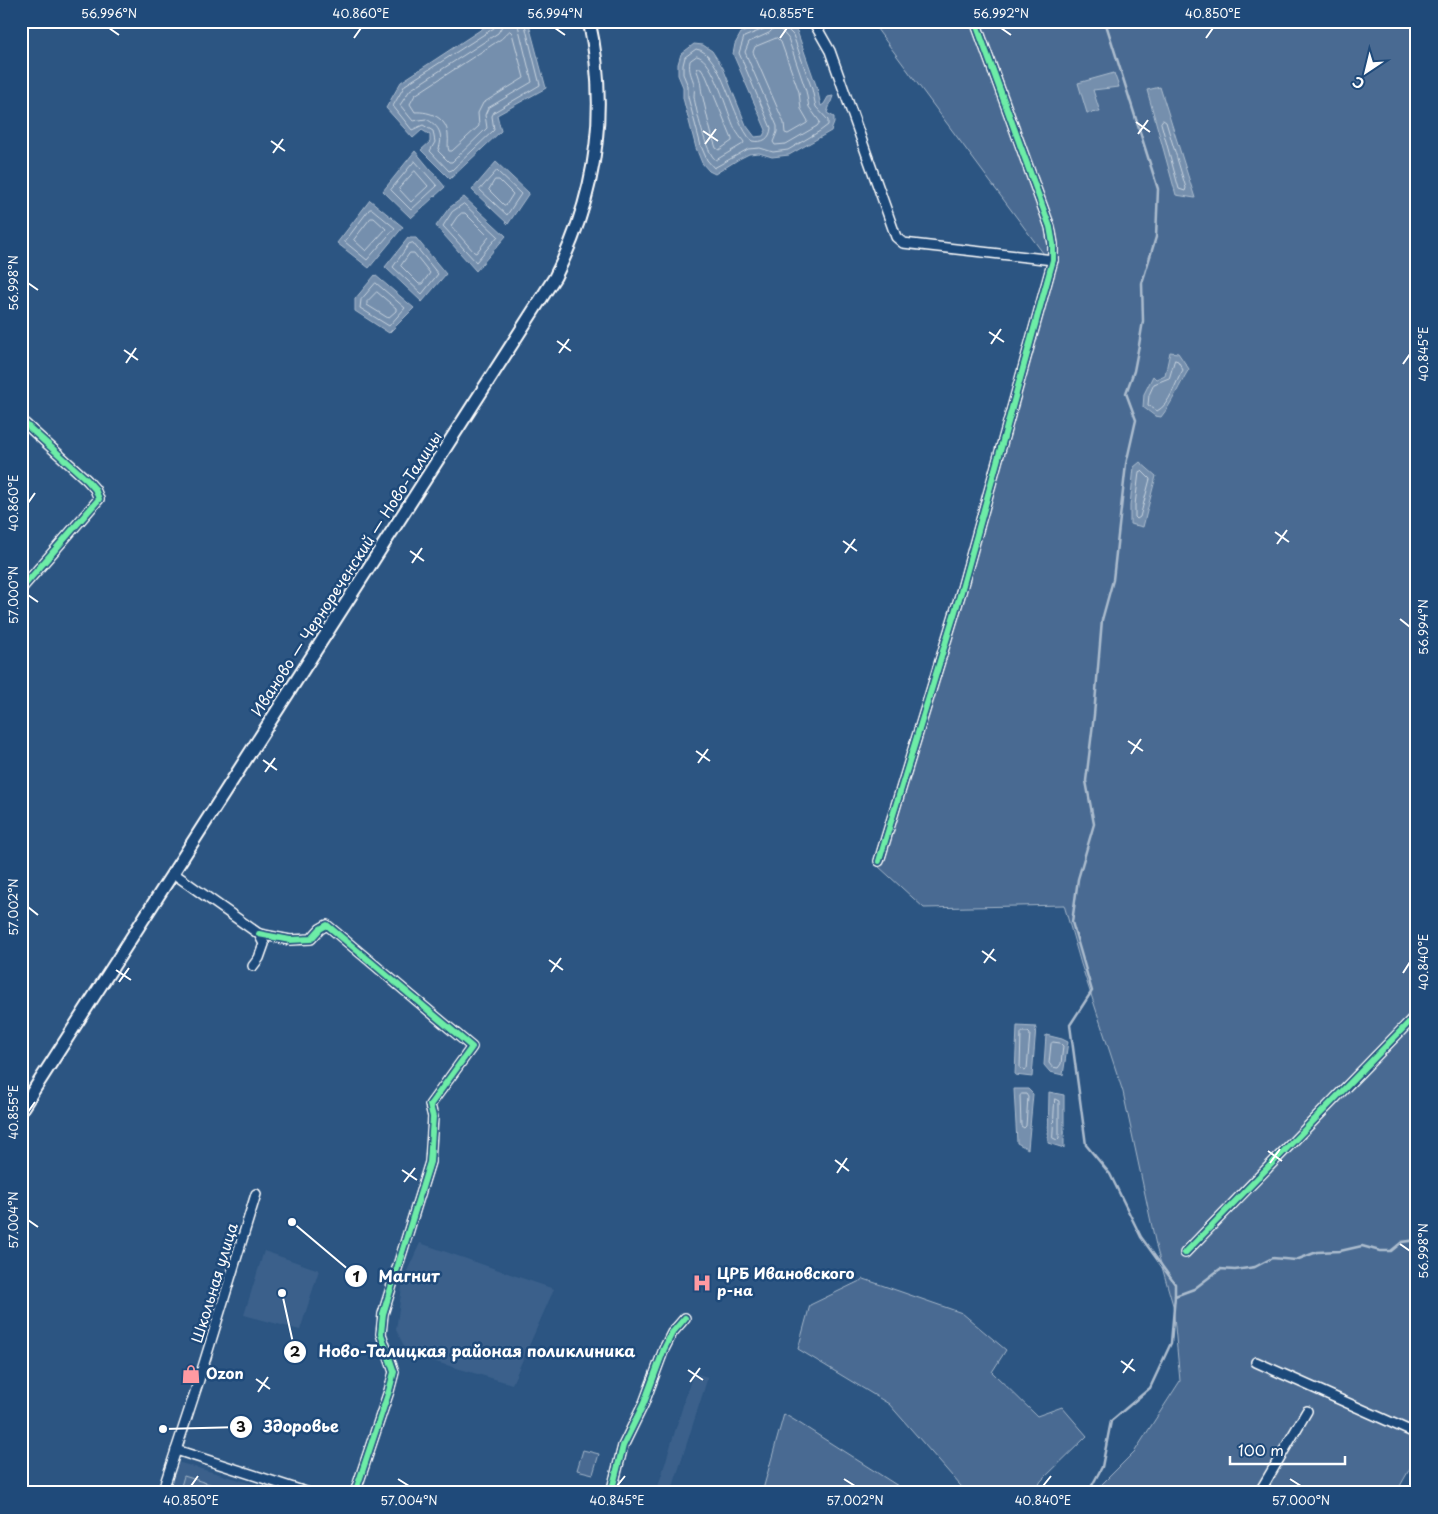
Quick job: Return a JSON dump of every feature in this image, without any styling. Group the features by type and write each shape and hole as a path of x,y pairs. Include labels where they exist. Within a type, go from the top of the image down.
{"main road":[{"name":"Иваново — Чернореченский — Ново-Талицы","path":"21,1110 537,306 563,260 571,244 588,193 594,166 598,106 597,70 588,21"}],"street":[{"path":"813,21 830,51 896,237 903,243 1053,260"},
{"path":"879,861 961,592 1053,260 1050,227 975,21"},
{"path":"21,420 87,480 95,489 99,499 21,589"},
{"path":"173,873 260,934 290,940 311,939 320,929 327,925 472,1047 430,1105 433,1117 430,1162 383,1314 381,1334 394,1372 390,1390 355,1493"},
{"path":"254,966 264,944 260,934"},
{"path":"1186,1253 1417,1014"},
{"name":"Школьная улица","path":"162,1493 256,1194"},
{"path":"611,1493 623,1446 642,1407 664,1349 672,1333 685,1318"},
{"path":"1256,1362 1417,1434"},
{"path":"1259,1493 1307,1410"},
{"path":"176,1450 310,1493"},
{"path":"1414,1493 1417,1488"}],"shaded area":[{"path":"871,21 1417,21 1417,1456 1396,1493 1093,1493 1135,1451 1180,1381 1173,1305 1157,1250 1123,1092 1081,964 1064,905 924,908 878,866 1049,261"},
{"path":"420,1243 554,1289 512,1384 408,1354 396,1330 403,1280"},
{"path":"264,1251 319,1270 300,1330 244,1315"},
{"path":"864,1279 962,1313 1006,1350 992,1372 1037,1416 1062,1407 1087,1436 1041,1481 1034,1493 967,1493 889,1404 798,1349 810,1305"},
{"path":"693,1373 708,1377 671,1493 656,1493"},
{"path":"784,1414 799,1423 909,1493 762,1493"},
{"path":"583,1450 599,1454 593,1474 577,1470"},
{"path":"177,1462 285,1493 167,1493"},
{"path":"184,1476 232,1491 231,1493 179,1493"}],"water":[{"path":"494,21 528,21 546,88 497,115 501,131 450,179 421,150 430,142 430,135 422,130 413,138 386,108 401,82"},
{"path":"769,21 786,21 797,31 817,88 821,106 828,97 833,96 827,113 834,117 834,123 831,131 789,155 772,157 759,153 749,154 715,174 709,171 702,163 696,148 683,98 683,87 678,75 678,64 681,54 694,44 703,45 712,51 723,68 746,125 755,137 763,136 766,130 733,54 735,44 741,33"},
{"path":"1114,73 1119,87 1093,90 1100,112 1087,113 1078,83"},
{"path":"1160,87 1195,198 1176,195 1147,90"},
{"path":"415,151 445,187 411,218 383,191"},
{"path":"496,162 529,193 508,224 472,190"},
{"path":"464,197 506,236 476,271 436,226 449,208"},
{"path":"370,200 403,227 369,268 337,243"},
{"path":"408,238 416,238 446,274 422,302 385,267"},
{"path":"375,275 414,308 389,333 355,311 355,299"},
{"path":"1170,352 1178,353 1189,369 1161,417 1155,416 1143,407 1144,394 1153,376 1156,379 1165,375"},
{"path":"1140,462 1156,476 1143,527 1130,524 1134,467"},
{"path":"1017,1026 1036,1027 1032,1077 1015,1075"},
{"path":"1046,1035 1068,1042 1063,1075 1050,1072 1044,1065"},
{"path":"1014,1089 1028,1089 1033,1094 1028,1149 1017,1143"},
{"path":"1049,1092 1064,1095 1064,1148 1048,1143"}],"waterway":[{"path":"1088,1493 1102,1467 1111,1421 1150,1388 1171,1343 1175,1296 1175,1284 1141,1237 1110,1174 1086,1145 1070,1025 1092,991 1072,922 1078,879 1094,824 1086,781 1102,620 1113,580 1126,464 1136,420 1126,393 1134,371 1143,321 1142,283 1156,237 1158,189 1105,21"},
{"path":"1175,1296 1194,1289 1220,1269 1235,1270 1255,1267 1272,1258 1296,1260 1317,1252 1340,1251 1362,1246 1380,1251 1391,1251 1402,1242 1417,1240"}],"cycle path":[{"path":"879,861 961,592 1053,260 1050,227 975,21"},
{"path":"21,420 87,480 95,489 99,499 21,589"},
{"path":"259,934 290,940 311,939 320,929 327,925 472,1047 430,1105 433,1117 430,1162 383,1314 381,1334 394,1372 355,1493"},
{"path":"1185,1253 1417,1014"},
{"path":"611,1493 623,1446 644,1403 664,1349 672,1333 685,1318"}],"place":[{"name":"Магнит","path":"292,1222"},
{"name":"ЦРБ Ивановского р-на","path":"702,1283"},
{"name":"Ново-Талицкая районая поликлиника","path":"282,1293"},
{"name":"Ozon","path":"191,1374"},
{"name":"Здоровье","path":"163,1429"}]}
